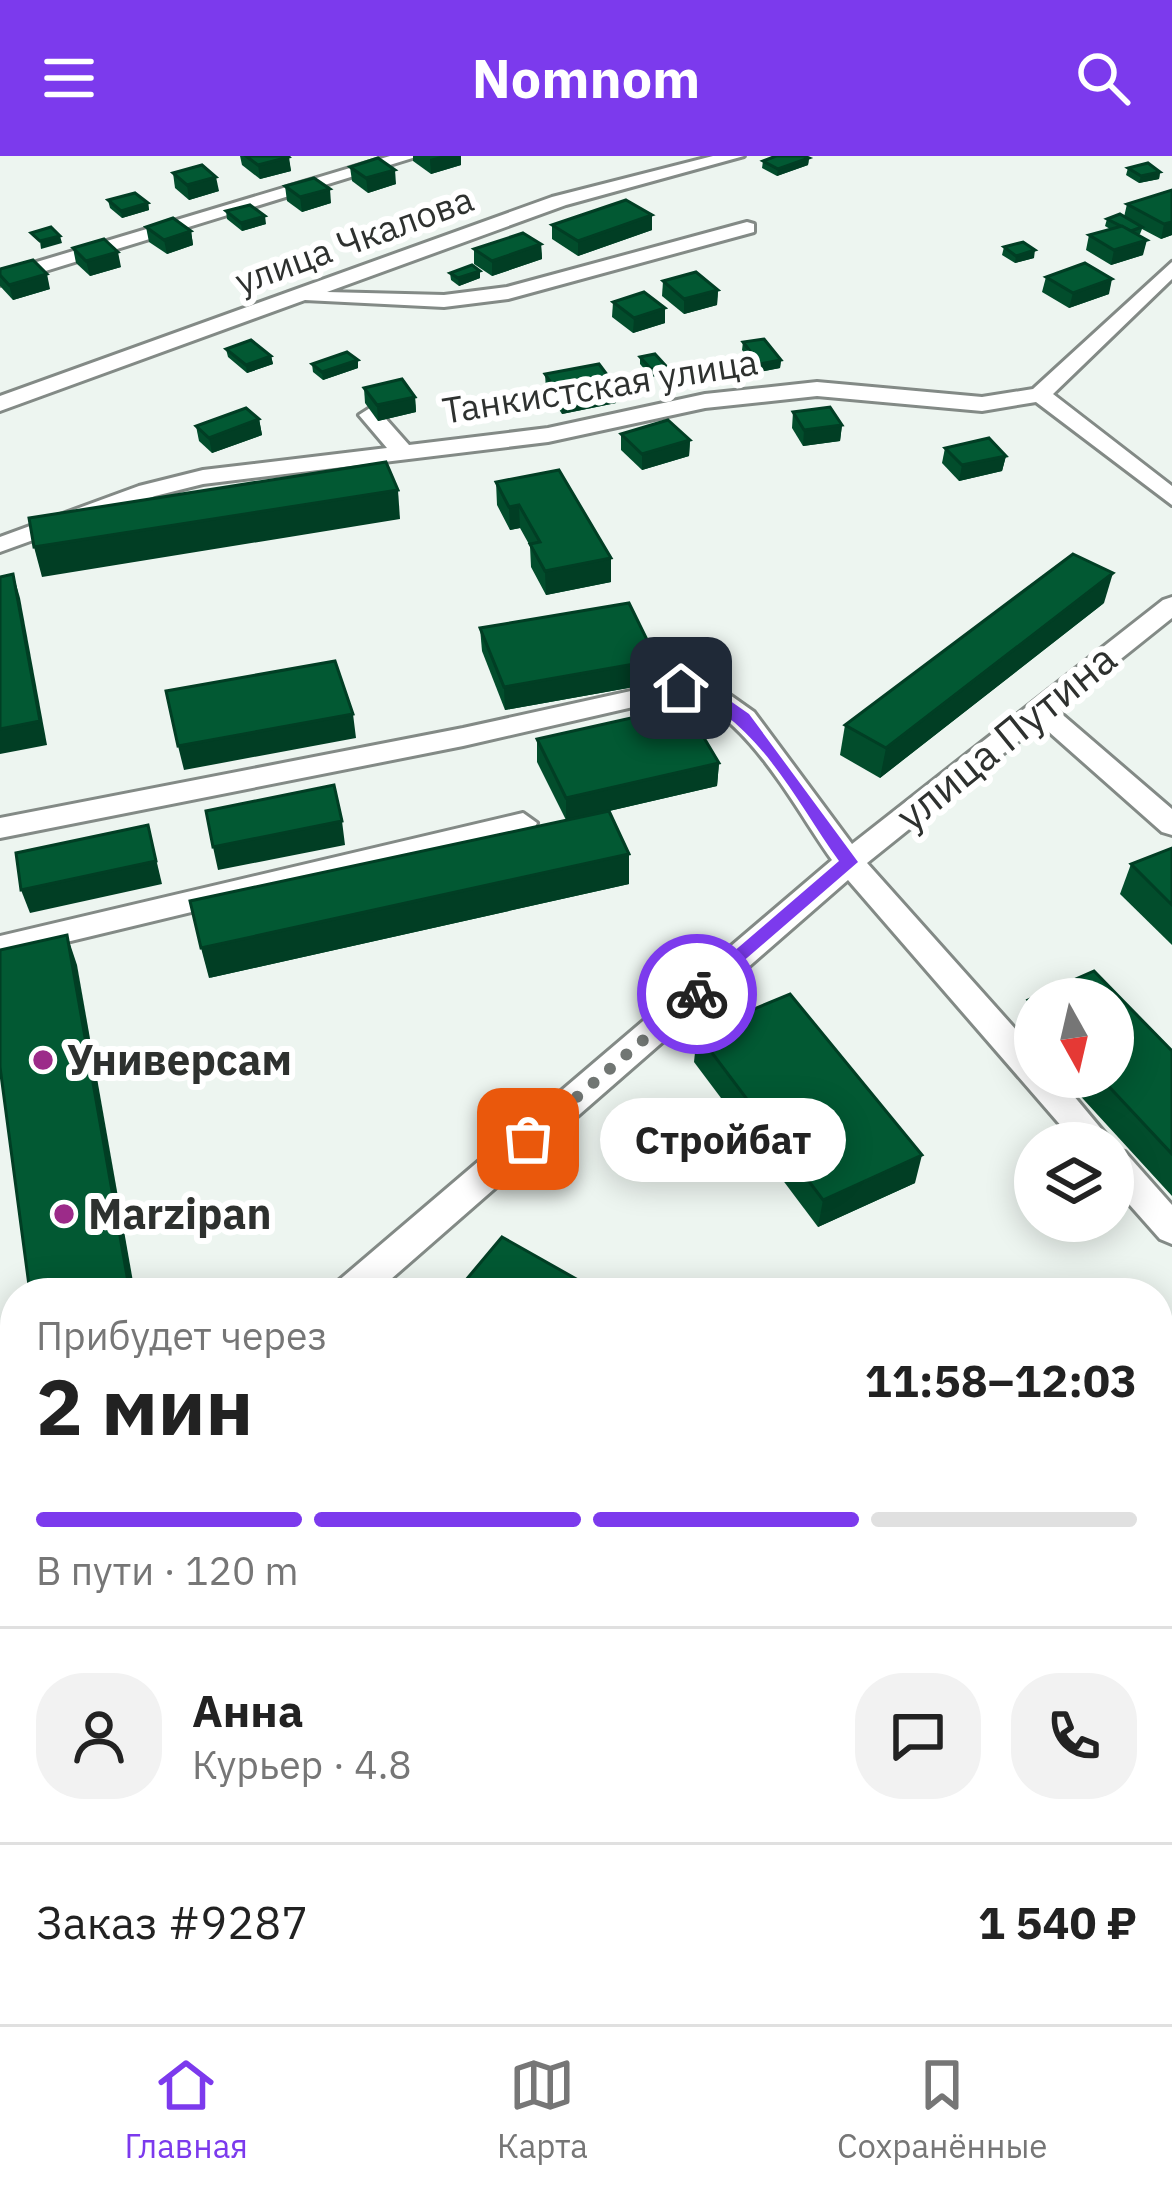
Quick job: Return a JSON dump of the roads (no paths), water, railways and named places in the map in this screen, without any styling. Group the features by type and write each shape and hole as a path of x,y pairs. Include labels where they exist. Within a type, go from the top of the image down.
{"street":[{"path":"0,279 410,156"},
{"name":"улица Чкалова","path":"0,404 559,202 735,156"},
{"path":"559,202 614,167"},
{"path":"290,298 444,301 508,293 747,229"},
{"path":"1172,268 1040,395 1172,498"},
{"name":"Танкистская улица","path":"0,545 147,491 203,477 548,435 705,401 818,389 982,404 1040,395"},
{"path":"370,415 404,453"},
{"name":"улица Путина","path":"367,1278 849,862 1172,605"},
{"path":"0,829 463,737 681,688 711,694 744,718 849,862 1014,1050"},
{"path":"1041,711 1172,825"},
{"path":"0,947 523,823"},
{"path":"1056,1098 1077,1122"},
{"path":"1134,1186 1172,1229"}],"place":[{"name":"Универсам","path":"43,1060"},
{"name":"Стройбат","path":"528,1139"},
{"name":"Marzipan","path":"64,1214"}]}
